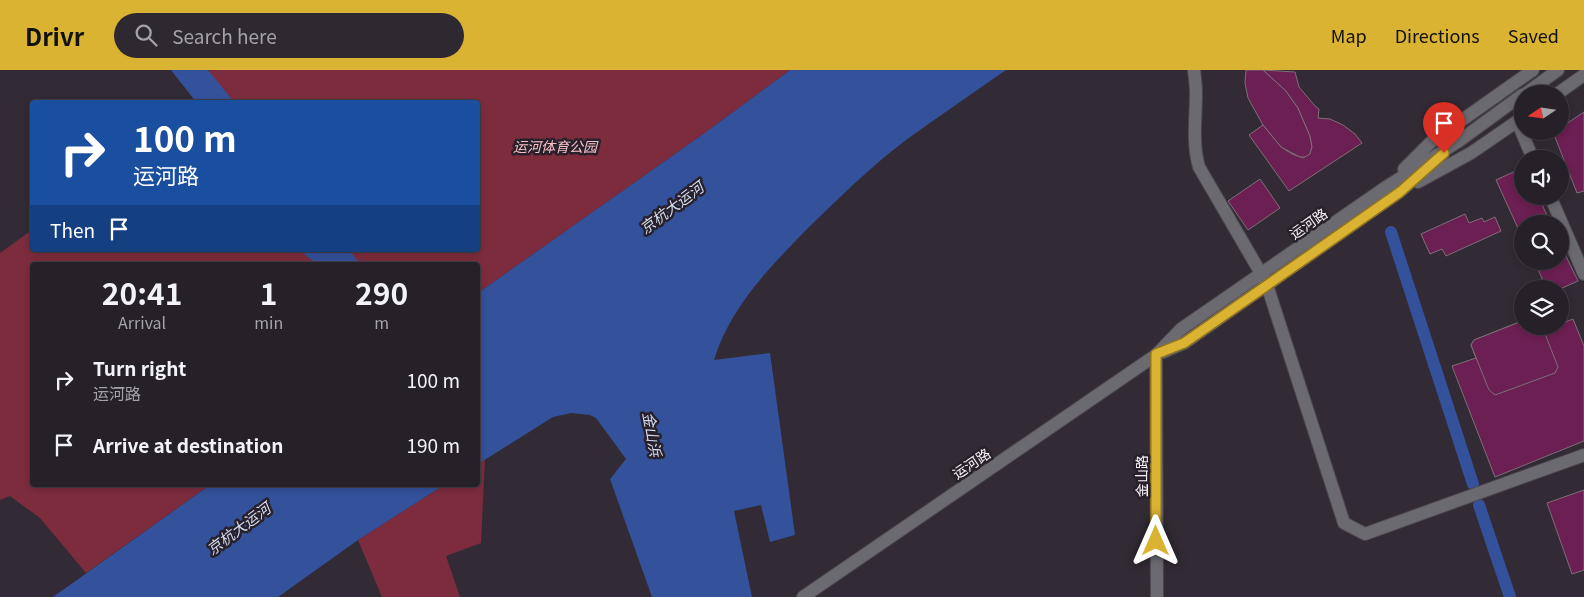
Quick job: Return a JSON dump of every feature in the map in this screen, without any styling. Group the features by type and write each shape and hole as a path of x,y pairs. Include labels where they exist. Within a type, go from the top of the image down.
{"street":[{"path":"1194,70 1196,92 1194,139 1195,154 1199,167 1264,280 1344,523 1365,534 1584,455"},
{"path":"1196,92 1202,70"},
{"path":"1386,187 1431,142 1532,70"},
{"name":"运河路","path":"1538,85 1558,70"},
{"path":"1569,86 1584,75"},
{"name":"运河路","path":"803,597 1156,354 1184,343 1386,187 1514,102"},
{"name":"运河路","path":"1264,280 1400,192 1471,153 1514,123"},
{"name":"运河路","path":"1400,192 1459,140"},
{"path":"1554,205 1584,274"},
{"name":"金山路","path":"1156,354 1157,597"}],"green space":[{"name":"运河体育公园","path":"210,70 790,70 706,132 480,292 480,262 30,262 30,487 207,487 86,573 40,518 10,496 0,500 0,253 30,231 30,252 480,252 480,100 195,100 185,87"},
{"path":"485,459 481,543 446,556 460,597 382,597 358,540 441,487 480,487 480,463"}],"water":[{"path":"171,70 208,70 232,100 194,100"},
{"path":"790,70 1006,70 906,140 867,172 791,245 740,306 721,341 714,360 770,353 795,535 770,542 761,505 734,511 752,597 652,597 610,479 626,459 596,418 590,415 571,413 553,417 480,463 480,292 706,132"},
{"path":"302,252 351,252 359,262 314,262"},
{"name":"京杭大运河","path":"207,487 441,487 358,540 278,597 53,597"}],"building":[{"path":"1246,70 1263,70 1286,91 1298,108 1310,136 1312,147 1307,157 1300,157 1281,147 1263,125 1248,98 1245,83"},
{"path":"1263,70 1295,72 1299,87 1319,109 1318,118 1330,119 1343,125 1355,134 1362,143 1289,191 1249,135 1263,125 1281,147 1303,158 1310,154 1312,147 1310,136 1298,108 1286,91"},
{"path":"1584,112 1584,191 1577,193 1569,173 1569,150 1560,150 1556,140 1569,140 1569,122"},
{"path":"1514,172 1514,205 1542,205 1547,215 1514,215 1514,219 1496,180"},
{"path":"1260,179 1280,208 1248,230 1228,201"},
{"path":"1465,214 1469,223 1482,218 1484,222 1495,217 1501,231 1446,256 1442,249 1430,254 1421,234"},
{"path":"1569,262 1578,281 1569,285 1569,280 1543,280 1538,270 1569,270"},
{"path":"1573,319 1584,346 1584,441 1495,477 1452,366 1476,358 1471,345 1474,340 1514,324 1514,335 1569,335 1569,321"},
{"path":"1514,324 1514,335 1546,335 1558,367 1555,373 1495,395 1489,390 1471,345 1474,340"},
{"path":"1584,490 1584,570 1572,574 1547,503"}],"waterway":[{"path":"1391,232 1473,484"},
{"path":"1479,505 1510,597"}],"route":[{"path":"1156,541 1156,354 1184,343 1253,295 1400,192 1444,153"}],"water label":[{"name":"金山浜","path":"653,434"}]}
